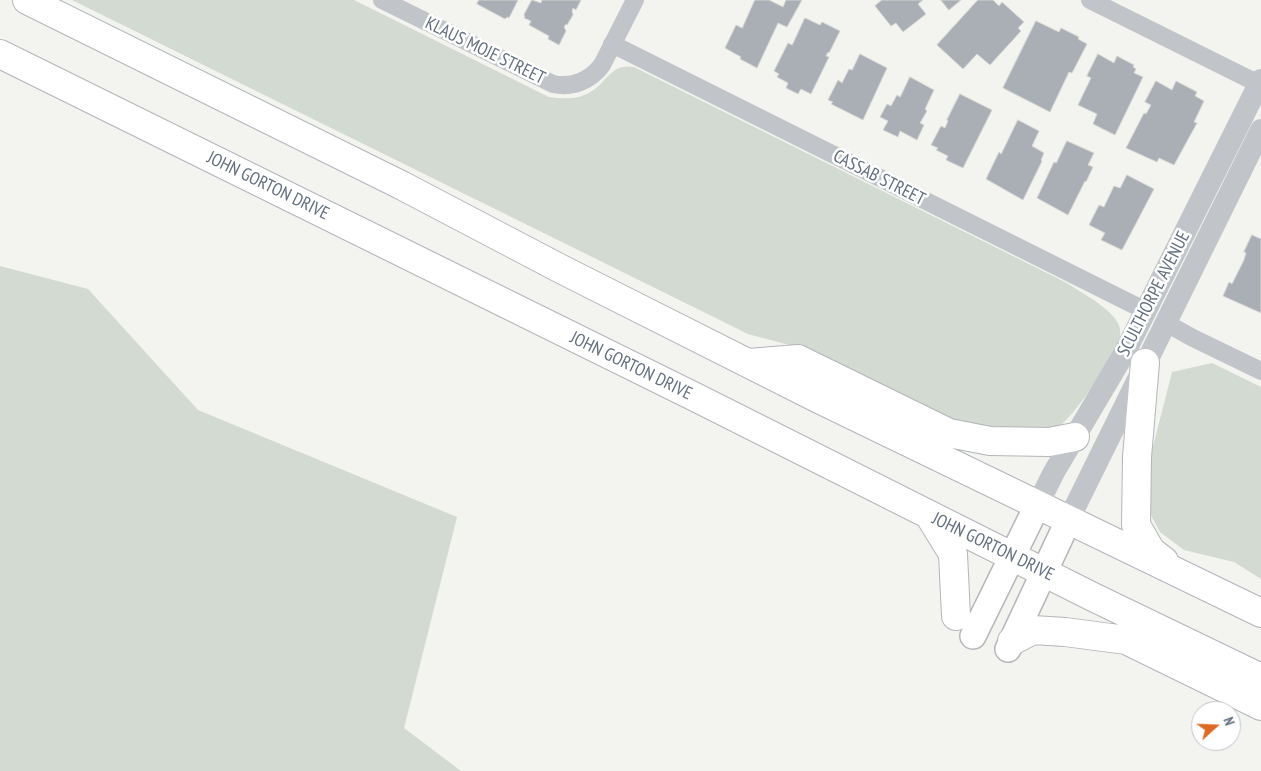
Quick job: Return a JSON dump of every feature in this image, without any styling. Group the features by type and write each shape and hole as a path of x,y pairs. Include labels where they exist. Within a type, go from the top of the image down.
{"main road":[{"path":"27,0 402,185 561,269 749,363 1261,613"},
{"name":"JOHN GORTON DRIVE","path":"0,54 689,394 928,515 1261,678"},
{"path":"749,363 798,359 949,432 990,441 1049,442 1075,437"},
{"path":"1145,363 1137,457 1136,525 1151,551 1180,572"},
{"path":"964,626 1012,556 1038,504"},
{"path":"928,515 953,554 964,626"},
{"path":"1010,645 1069,519"},
{"path":"1010,645 1033,630 1126,640 1261,706"}],"street":[{"name":"KLAUS MOJE STREET","path":"382,0 553,84 570,85 587,79 596,72 635,0"},
{"path":"1090,0 1260,82"},
{"name":"CASSAB STREET","path":"612,44 1146,312"},
{"name":"SCULTHORPE AVENUE","path":"1038,504 1054,472 1125,352 1260,82"},
{"name":"SCULTHORPE AVENUE","path":"1069,519 1261,130"},
{"path":"1166,323 1261,371"}],"shaded area":[{"path":"72,0 354,0 549,97 555,98 582,96 597,87 615,70 626,66 634,67 1065,282 1094,300 1114,317 1120,330 1120,338 1088,393 1062,424 1055,428 1047,431 1014,431 982,427 952,419 895,395 803,350 748,334"},
{"path":"0,266 88,289 198,410 457,517 404,728 461,771 0,771"},
{"path":"1212,363 1261,387 1261,579 1234,562 1184,550 1160,532 1148,510 1146,474 1172,372"}],"building":[{"path":"479,0 518,0 509,18 505,19 477,4"},
{"path":"532,0 541,3 542,0 581,0 576,10 573,8 573,15 564,27 566,31 559,45 548,39 549,36 529,25 531,21 524,18"},
{"path":"755,0 769,0 783,7 786,0 802,0 787,27 778,23 757,68 725,48 736,25 742,28"},
{"path":"882,0 923,0 918,4 926,14 903,32 896,23 891,26 875,6"},
{"path":"941,0 961,0 949,10"},
{"path":"978,0 993,0 999,6 1002,2 1024,22 1018,28 1021,31 990,65 977,54 963,69 937,45"},
{"path":"805,18 820,25 822,22 840,31 826,56 829,57 811,94 801,89 798,94 786,88 788,83 777,77 779,74 774,71 788,43 792,45"},
{"path":"1036,21 1059,32 1061,28 1079,37 1078,39 1087,44 1072,73 1069,72 1050,112 1003,88"},
{"path":"860,54 887,68 863,120 831,104 833,102 828,100 838,80 842,83 849,69 852,70"},
{"path":"1098,54 1114,63 1117,56 1134,65 1133,67 1136,69 1134,73 1143,77 1115,135 1093,124 1097,114 1078,105 1091,78 1087,76"},
{"path":"910,77 934,90 925,109 927,111 920,123 924,125 917,140 900,131 898,137 883,130 888,121 880,117 887,104 891,106 897,95 900,97"},
{"path":"1156,81 1172,90 1176,81 1197,92 1195,96 1204,101 1194,122 1197,123 1174,165 1159,158 1157,162 1126,148 1144,113 1146,114 1151,105 1145,102"},
{"path":"960,94 992,110 963,168 946,160 948,156 931,145 941,126 945,128"},
{"path":"1018,120 1039,131 1032,146 1044,153 1023,200 986,179"},
{"path":"1067,141 1094,153 1088,165 1093,167 1068,215 1037,198 1054,162 1056,163"},
{"path":"1127,175 1154,189 1122,250 1101,240 1105,233 1089,225 1099,205 1104,207 1114,186 1120,188"},
{"path":"1252,235 1261,239 1261,313 1223,296 1229,282 1232,284 1244,260 1246,253 1244,252"}]}
